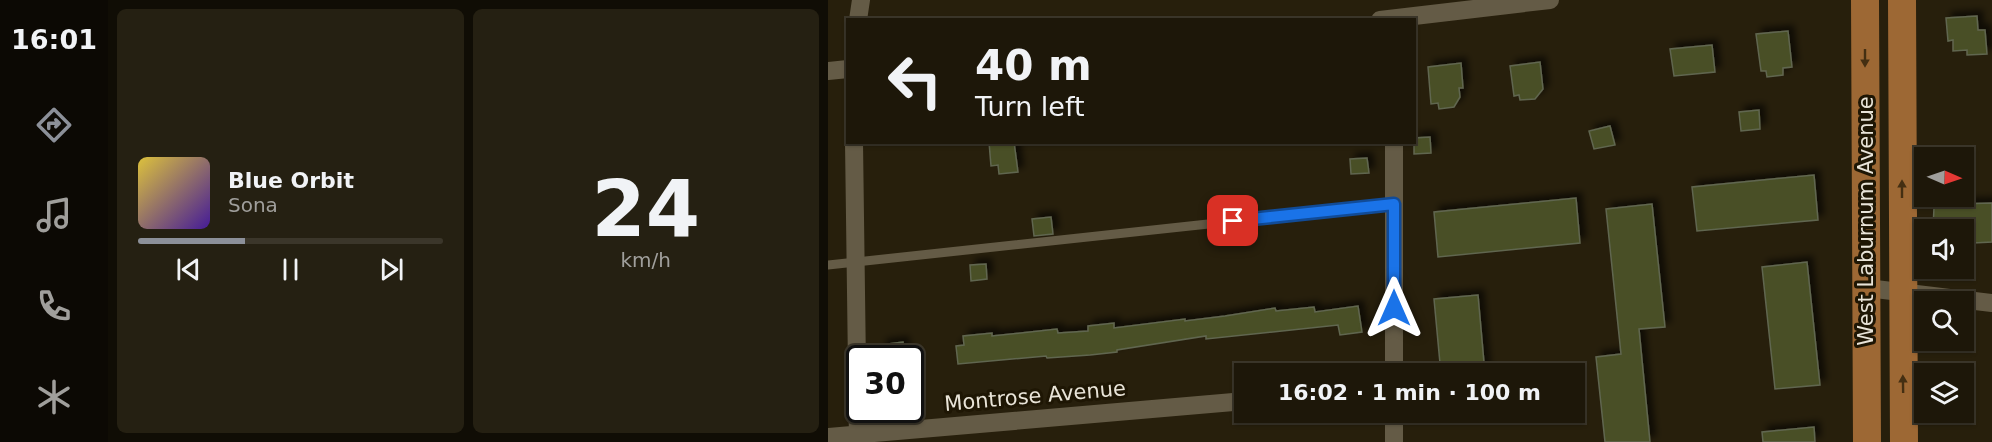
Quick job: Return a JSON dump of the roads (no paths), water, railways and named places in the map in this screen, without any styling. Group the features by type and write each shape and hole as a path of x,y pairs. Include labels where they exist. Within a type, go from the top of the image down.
{"main road":[{"name":"West Laburnum Avenue","path":"1865,0 1867,442"},
{"name":"West Laburnum Avenue","path":"1902,0 1904,442"}],"street":[{"path":"858,18 861,0"},
{"path":"1397,18 1550,0"},
{"path":"828,71 846,69"},
{"path":"854,144 858,438"},
{"path":"1394,144 1394,363"},
{"path":"1867,288 1992,303"},
{"name":"Montrose Avenue","path":"828,437 858,438 1234,402"},
{"path":"1394,423 1394,442"}],"lane":[{"path":"828,265 1394,204"}]}
